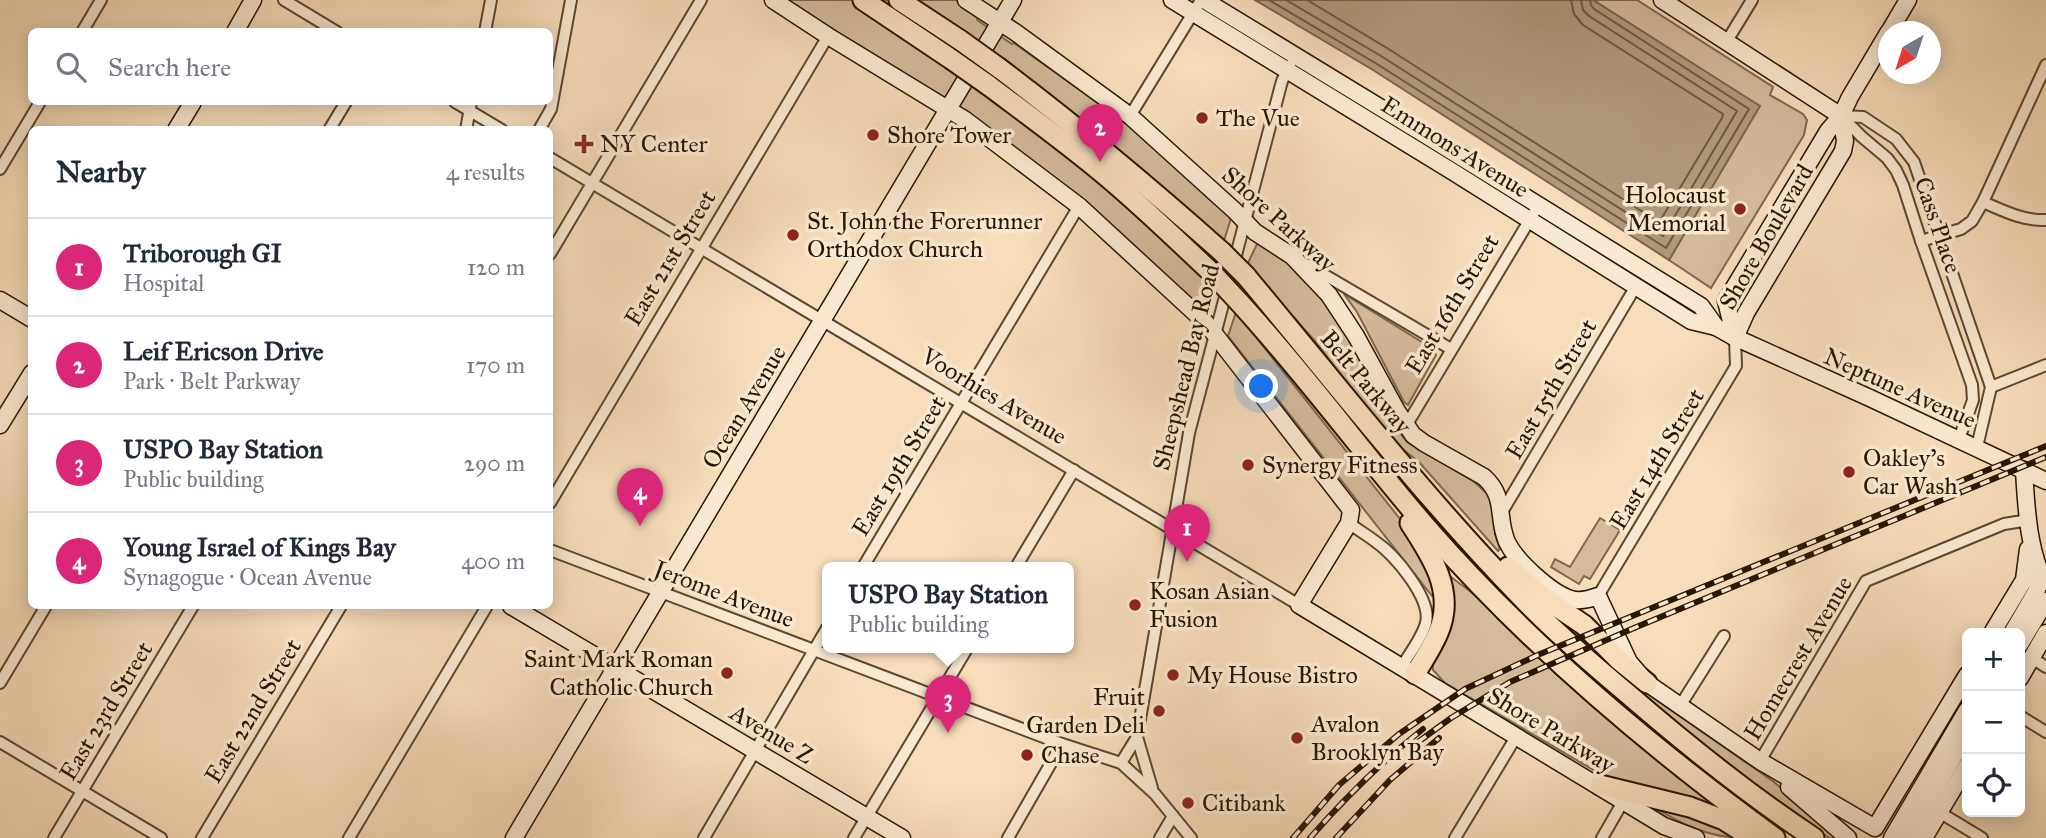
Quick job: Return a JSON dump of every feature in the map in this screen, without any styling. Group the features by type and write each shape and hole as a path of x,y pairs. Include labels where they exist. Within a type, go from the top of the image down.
{"highway":[{"name":"Belt Parkway","path":"863,0 988,85 1055,135 1107,176 1158,222 1213,274 1282,349 1377,468 1455,558 1548,653 1676,763 1775,838"},
{"name":"Belt Parkway","path":"899,0 960,40 1064,116 1221,251 1247,276 1441,510 1524,601 1588,661 1675,735 1814,838"},
{"path":"1377,468 1432,558 1441,579 1444,603 1441,626 1408,670"},
{"path":"1441,510 1541,596 1584,625 1620,661 1647,683"},
{"path":"1541,596 1563,604 1573,600"},
{"path":"1600,785 1690,807 1724,820 1752,838"}],"main road":[{"path":"237,28 253,0"},
{"path":"773,0 948,109 1079,206 1215,333 1349,506 1350,519 1299,605"},
{"name":"Shore Parkway","path":"966,0 1130,116 1255,232 1292,256 1329,295 1413,435 1491,483 1497,494 1507,540 1516,556 1559,594 1573,600"},
{"name":"Ocean Avenue","path":"514,838 1013,0"},
{"name":"Emmons Avenue","path":"1172,0 1200,4 1295,55 1534,213 1690,321 1716,327 1735,338"},
{"path":"1662,0 1842,116 1878,51"},
{"path":"1896,21 1908,0"},
{"name":"Emmons Avenue","path":"1200,4 1287,70 1701,306 1716,327"},
{"path":"178,126 191,105"},
{"name":"Shore Boulevard","path":"1735,338 1746,313 1843,150 1845,141 1842,116"},
{"name":"Shore Boulevard","path":"1735,338 1726,301 1828,131 1842,116"},
{"path":"0,300 28,317"},
{"name":"Neptune Avenue","path":"1735,338 2046,481"},
{"path":"0,425 28,380"},
{"path":"2015,628 2038,590 2042,576 2029,526 2024,470"},
{"path":"1995,628 2024,580 2029,526"},
{"path":"1573,600 1598,597 1629,662 1647,683 1760,761 1875,828 1962,683"},
{"path":"2025,636 2046,601"},
{"name":"Voorhies Avenue","path":"1299,605 1408,670"},
{"name":"Avenue Z","path":"516,609 902,838"},
{"path":"2025,670 2046,633"},
{"name":"Shore Parkway","path":"1408,670 1664,826 1696,838"},
{"path":"1906,835 1962,720"},
{"path":"1906,835 1962,742"},
{"path":"1760,761 1848,838"},
{"path":"1906,835 1939,812 1962,774"}],"street":[{"path":"84,28 101,0"},
{"path":"284,0 330,28"},
{"path":"486,28 491,0"},
{"path":"553,98 571,0"},
{"path":"553,249 701,0"},
{"path":"1727,41 1752,0"},
{"path":"1130,116 1200,4"},
{"name":"East 21st Street","path":"553,498 828,36"},
{"name":"Sheepshead Bay Road","path":"1191,838 1155,794 1121,763 1137,737 1189,433 1282,81 1295,55"},
{"path":"1921,241 1961,229 1972,221 2046,65"},
{"path":"0,169 38,105"},
{"path":"331,126 344,105"},
{"path":"541,126 552,105"},
{"path":"467,126 470,106 497,126"},
{"name":"Cass Place","path":"1842,116 1863,117 1896,139 1914,162 1991,387"},
{"name":"Cass Place","path":"1842,116 1861,137 1877,148 1896,170 1903,184 1972,385 1973,400 1959,439"},
{"name":"Voorhies Avenue","path":"553,160 1299,605"},
{"path":"1983,202 2011,215 2046,220"},
{"name":"East 19th Street","path":"866,562 1079,206"},
{"name":"East 16th Street","path":"1406,426 1534,213"},
{"path":"1292,256 1451,349"},
{"name":"East 15th Street","path":"1502,512 1636,286"},
{"name":"East 14th Street","path":"1598,597 1736,366 1735,338"},
{"path":"1977,447 1991,387 2046,365"},
{"path":"1019,562 1074,470"},
{"path":"1350,519 1390,555 1417,588 1423,600 1427,614 1425,625 1408,670"},
{"name":"Homecrest Avenue","path":"1760,761 1866,581 2004,524 2029,526"},
{"name":"Jerome Avenue","path":"553,551 1062,744 1121,763"},
{"path":"0,683 44,609"},
{"name":"East 23rd Street","path":"54,838 191,609"},
{"name":"East 22nd Street","path":"202,838 339,609"},
{"path":"349,838 485,609"},
{"path":"704,838 822,636"},
{"path":"1680,706 1724,636"},
{"path":"855,838 964,653"},
{"path":"2032,658 2046,667"},
{"path":"2025,719 2046,732"},
{"name":"Sheepshead Bay Road","path":"1137,737 1155,794"},
{"path":"1455,838 1516,737"},
{"path":"0,742 161,838"},
{"path":"1007,838 1062,744"},
{"path":"1602,838 1624,800"},
{"path":"1939,812 1982,838"},
{"path":"1160,838 1172,816"},
{"name":"Shore Parkway","path":"1664,826 1682,838"}],"shaded area":[{"path":"788,0 956,0 979,15 977,20 1014,43 1126,123 1211,195 1231,218 1210,286 1206,309 1073,191"},
{"path":"1593,0 1637,0 1773,87 1770,95 1803,114 1807,120 1804,135 1711,288 1669,260 1759,106"},
{"path":"1258,242 1289,263 1321,297 1350,341 1407,442 1473,481 1490,496 1494,510 1495,534 1500,549 1498,551 1419,462 1400,447 1315,341 1247,265"},
{"path":"1344,294 1433,349 1436,355 1408,405 1357,312"},
{"path":"1236,312 1427,557 1438,589 1432,596 1228,336"},
{"path":"1600,518 1620,530 1590,579 1584,576 1579,584 1551,567 1555,559 1570,567"},
{"path":"1451,577 1483,601 1656,758 1723,813 1622,784 1602,775 1445,683 1433,670 1432,653 1447,580"},
{"path":"1561,615 1632,683 1774,782 1839,838 1829,838 1697,742 1563,625 1558,619"},
{"path":"1652,806 1688,809 1731,835 1729,837 1698,830"}],"water":[{"path":"1255,0 1593,0 1760,106 1669,260 1373,70"}],"railway":[{"path":"1293,838 1339,785 1399,734 1465,689 1540,654 2046,446"},
{"path":"1418,742 1510,682 2046,457"},
{"path":"1310,838 1364,781 1423,729"},
{"path":"1336,838 1390,780 1439,738"}],"place":[{"name":"The Vue","path":"1202,118"},
{"name":"Shore Tower","path":"873,135"},
{"name":"NY Center","path":"584,144"},
{"name":"Leif Ericson Drive","path":"1100,162"},
{"name":"Holocaust Memorial","path":"1740,209"},
{"name":"St. John the Forerunner Orthodox Church","path":"793,235"},
{"name":"Synergy Fitness","path":"1248,465"},
{"name":"Oakley's Car Wash","path":"1849,472"},
{"name":"Young Israel of Kings Bay","path":"640,526"},
{"name":"Triborough GI","path":"1187,562"},
{"name":"Kosan Asian Fusion","path":"1135,605"},
{"name":"Saint Mark Roman Catholic Church","path":"727,673"},
{"name":"My House Bistro","path":"1173,675"},
{"name":"Fruit Garden Deli","path":"1159,711"},
{"name":"USPO Bay Station","path":"948,733"},
{"name":"Avalon Brooklyn Bay","path":"1297,738"},
{"name":"Chase","path":"1027,755"},
{"name":"Citibank","path":"1188,803"}]}
